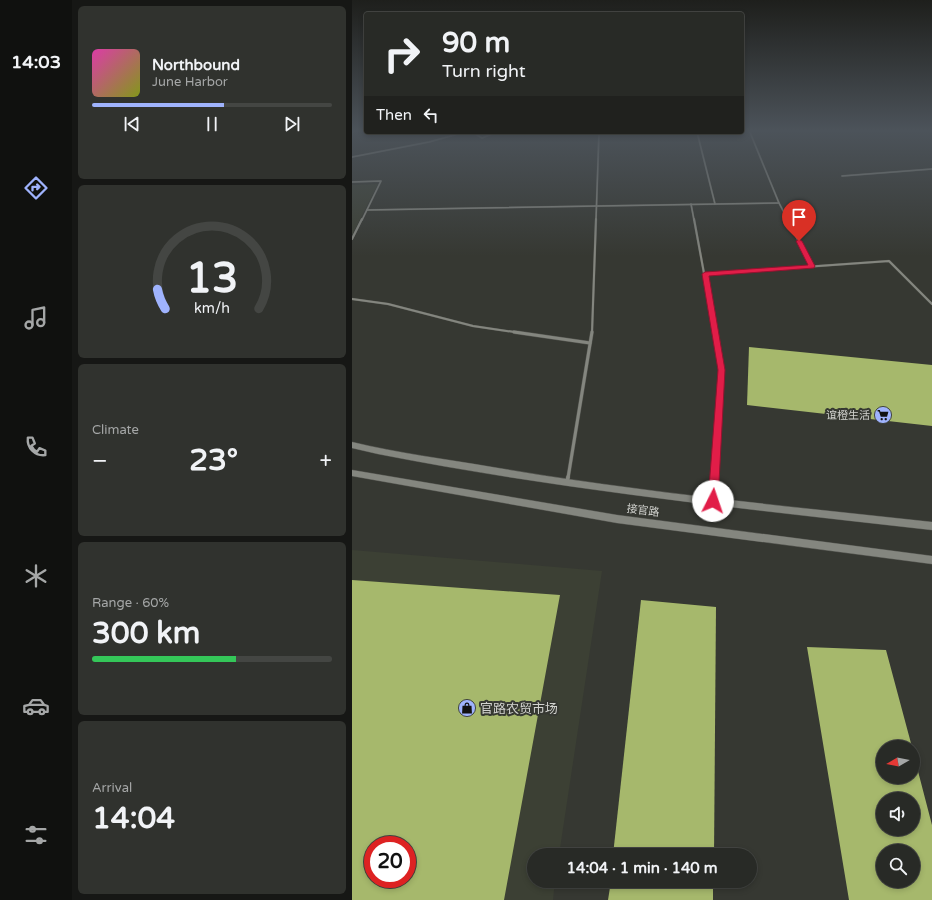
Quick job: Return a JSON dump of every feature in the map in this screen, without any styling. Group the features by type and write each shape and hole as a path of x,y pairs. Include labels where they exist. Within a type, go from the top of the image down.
{"main road":[{"name":"接官路","path":"352,445 377,452 567,484 932,526"},
{"name":"接官路","path":"352,473 617,519 932,560"}],"lane":[{"path":"567,484 593,325 598,172"},
{"path":"707,172 715,204"},
{"path":"766,172 779,202 812,266"},
{"path":"842,176 893,172"},
{"path":"352,180 381,181 352,239"},
{"path":"366,210 779,202"},
{"path":"691,204 722,370 713,501"},
{"path":"705,274 889,261 932,304"},
{"path":"352,299 388,304 473,326 590,343"}],"shaded area":[{"path":"378,184 352,235 352,185"},
{"name":"官路农贸市场","path":"352,550 602,571 560,848 527,848 527,888 554,888 553,900 352,900"}],"building":[{"path":"749,347 932,365 932,426 747,405"},
{"name":"官路农贸市场","path":"352,580 560,595 504,900 352,900"},
{"path":"641,600 716,607 714,848 614,848"},
{"path":"807,647 886,650 910,740 876,740 876,784 920,784 920,779 932,825 932,900 849,900"},
{"path":"610,888 713,888 713,900 608,900"}],"place":[{"name":"谊橙生活","path":"883,415"},
{"name":"官路农贸市场","path":"467,708"}],"route":[{"path":"713,501 722,370 705,274 812,266 799,241"}]}
